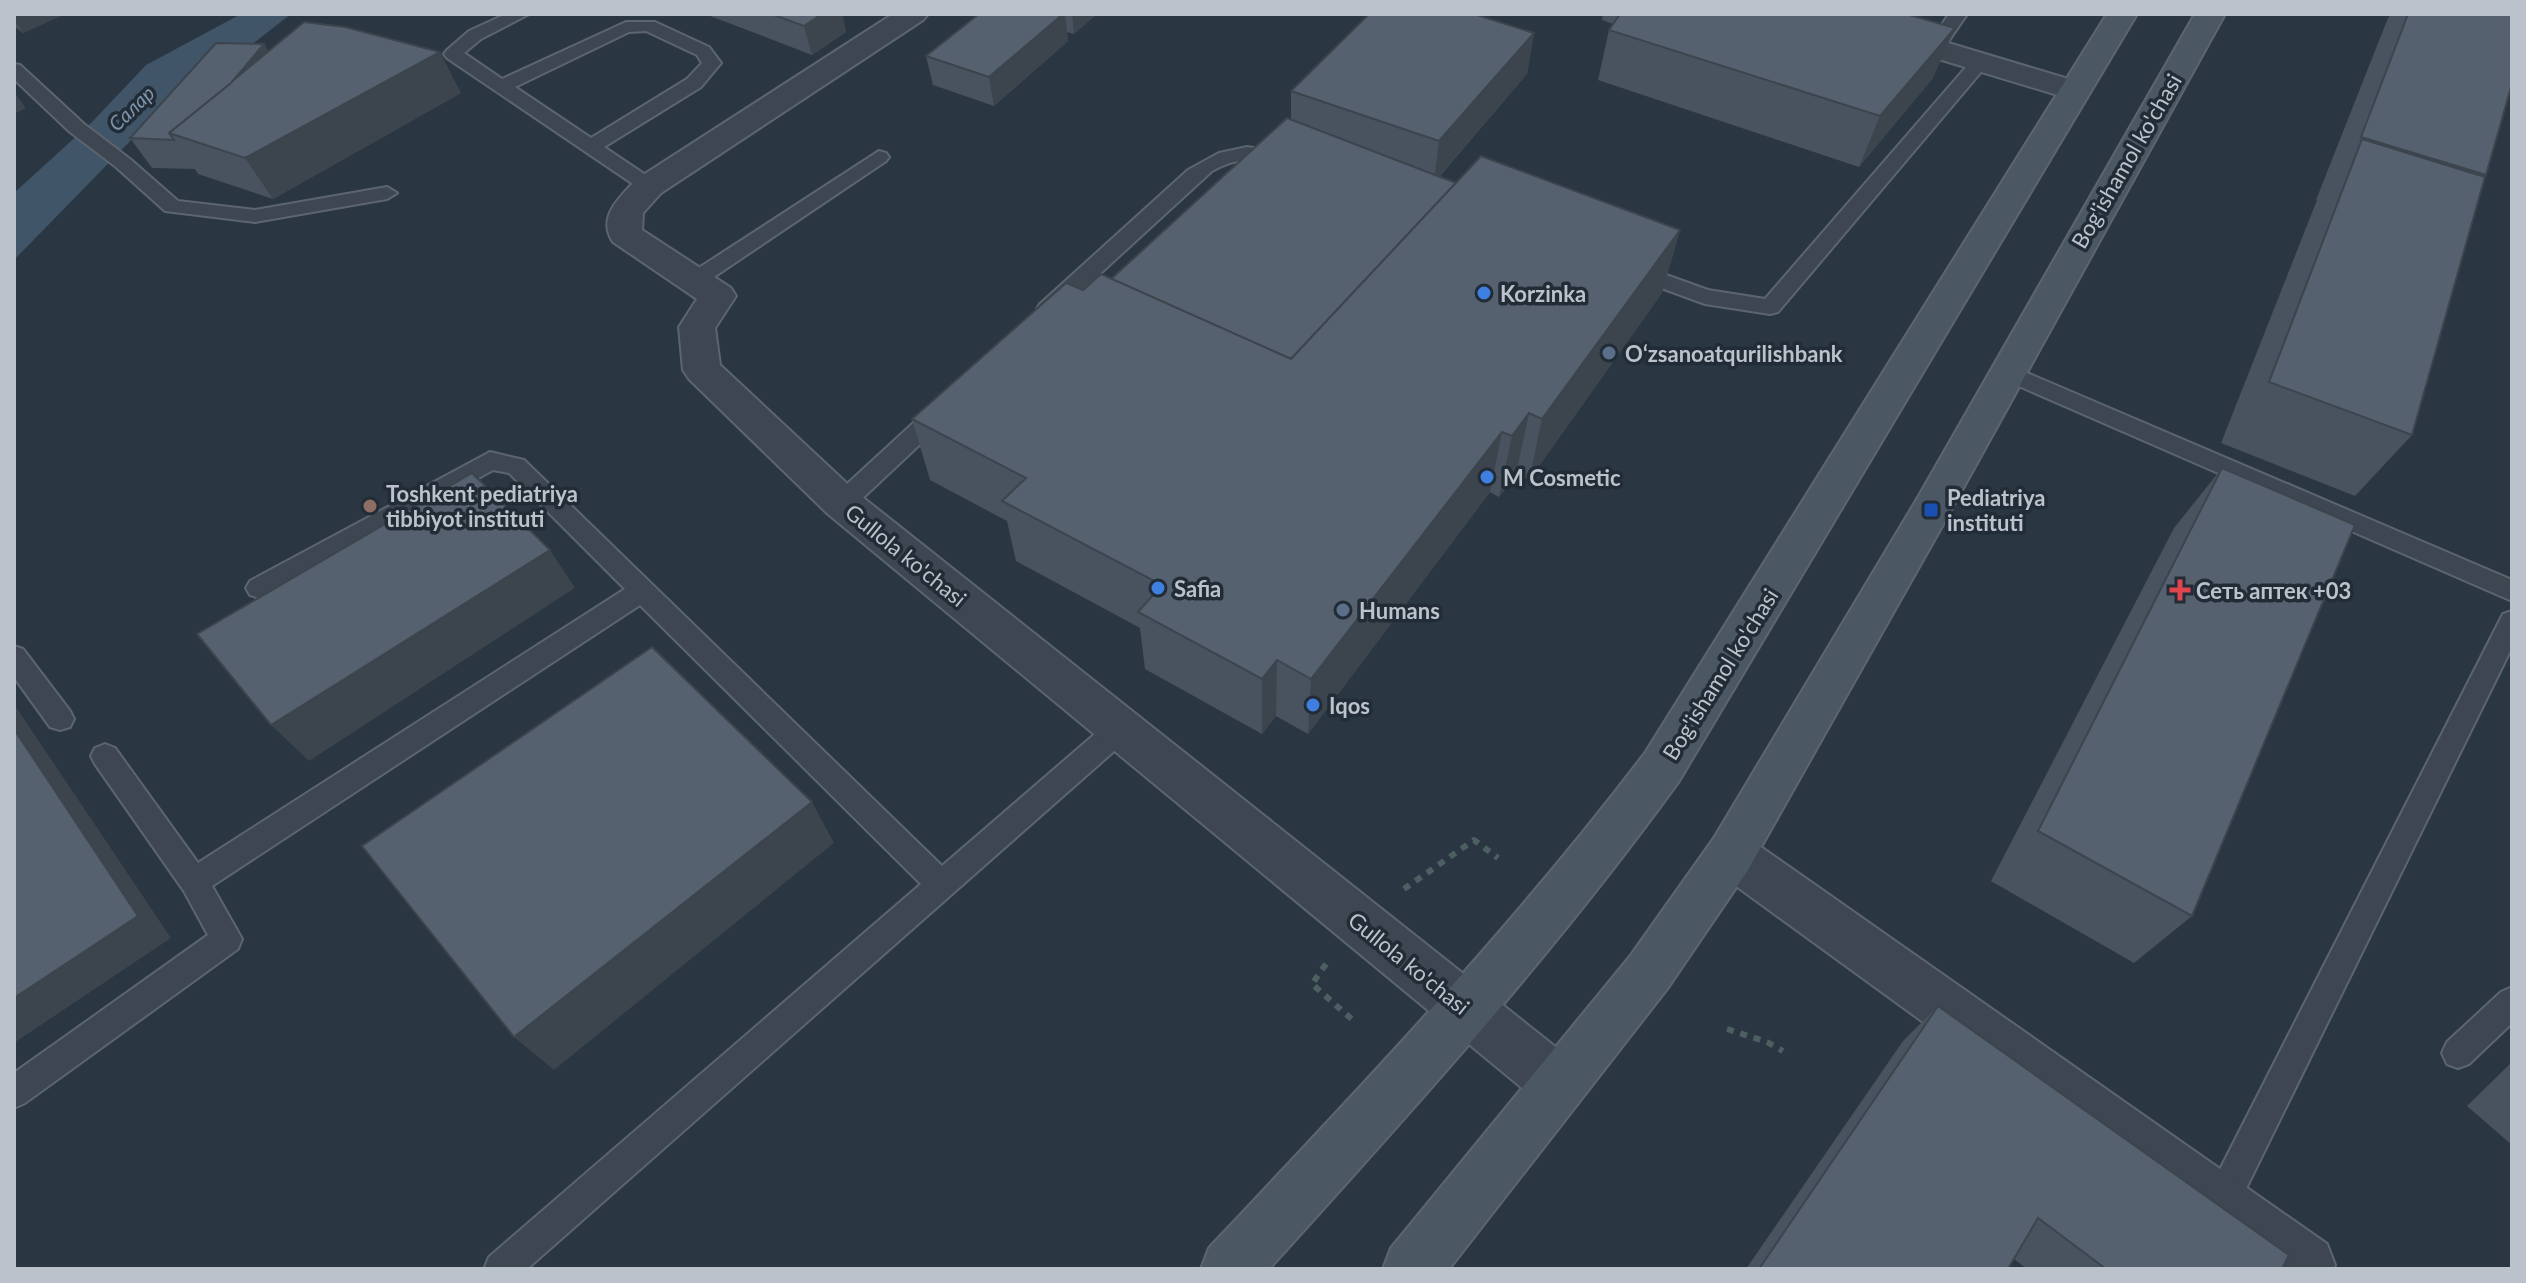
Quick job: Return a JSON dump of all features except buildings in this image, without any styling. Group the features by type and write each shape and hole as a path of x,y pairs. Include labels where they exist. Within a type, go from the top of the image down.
{"main road":[{"name":"Bog'ishamol ko'chasi","path":"1230,1269 1468,1011 1600,854 1662,767 2122,14"},
{"name":"Bog'ishamol ko'chasi","path":"1412,1269 1649,972 1731,854 1931,510 2210,14"}],"street":[{"name":"Gullola ko'chasi","path":"913,14 649,186 626,211 625,234 718,296 697,327 702,370 842,503 1558,1083"},
{"path":"1862,45 1935,48 2074,91"},
{"path":"1731,854 2306,1265"}],"lane":[{"path":"520,14 475,35 453,54 649,186"},
{"path":"1935,48 1958,14"},
{"path":"500,87 626,27 649,26 703,51 712,63 694,83 590,147"},
{"path":"1618,264 1705,297 1770,307 1980,62"},
{"path":"14,69 77,128 123,163 172,207 255,216 387,193"},
{"path":"1034,322 1183,184 1220,157 1264,152 1305,168"},
{"path":"695,280 879,157"},
{"path":"2006,372 2512,591"},
{"path":"842,503 956,397"},
{"path":"259,588 490,461 516,466 941,885"},
{"path":"194,882 643,590"},
{"path":"2221,1203 2512,621"},
{"path":"14,657 60,719"},
{"path":"501,1269 1120,729"},
{"path":"14,1092 227,939 194,882 105,756"},
{"path":"2458,1053 2512,1002"}],"path":[{"path":"1474,840 1498,858"},
{"path":"1312,984 1354,1021"},
{"path":"1727,1029 1767,1042 1783,1051"}],"water":[{"name":"Салар","path":"241,14 291,14 138,133 14,260 14,193 93,121 146,65"}],"place":[{"name":"Korzinka","path":"1484,293"},
{"name":"Oʻzsanoatqurilishbank","path":"1609,353"},
{"name":"M Cosmetic","path":"1487,477"},
{"name":"Toshkent pediatriya tibbiyot instituti","path":"370,506"},
{"name":"Pediatriya instituti","path":"1931,510"},
{"name":"Safia","path":"1158,588"},
{"name":"Сеть аптек +03","path":"2180,590"},
{"name":"Humans","path":"1343,610"},
{"name":"Iqos","path":"1313,705"}]}
